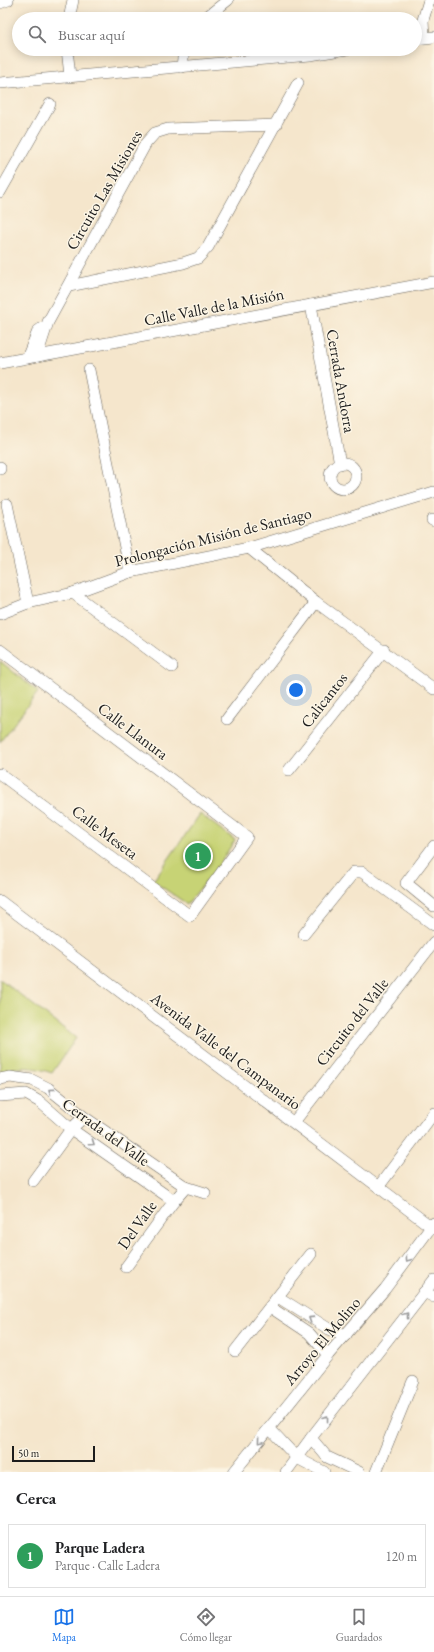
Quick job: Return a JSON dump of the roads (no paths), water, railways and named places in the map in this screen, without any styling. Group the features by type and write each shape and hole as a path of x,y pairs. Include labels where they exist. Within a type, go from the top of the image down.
{"street":[{"path":"0,3 8,0"},
{"path":"70,12 73,0"},
{"path":"213,12 228,0"},
{"path":"424,38 423,20 429,0"},
{"path":"68,56 70,76"},
{"path":"182,67 183,56"},
{"path":"0,83 299,56"},
{"path":"68,286 183,263 198,258 208,247 298,83"},
{"path":"0,192 50,104"},
{"name":"Circuito Las Misiones","path":"32,357 38,331 48,322 146,143 155,133 168,129 276,125"},
{"name":"Calle Valle de la Misión","path":"0,363 434,282"},
{"name":"Cerrada Andorra","path":"311,305 340,464"},
{"path":"89,370 130,572"},
{"name":"Prolongación Misión de Santiago","path":"0,614 28,603 73,593 130,572 249,548 434,492"},
{"path":"7,504 28,603"},
{"path":"249,548 316,602 384,650 434,689"},
{"path":"73,593 172,667"},
{"path":"227,719 316,602"},
{"name":"Calle Llanura","path":"0,650 247,837 190,916"},
{"name":"Calicantos","path":"289,770 384,650"},
{"name":"Calle Meseta","path":"0,774 190,916"},
{"path":"434,846 406,883 434,906"},
{"path":"304,934 354,872 362,872 434,925"},
{"name":"Avenida Valle del Campanario","path":"0,901 433,1226"},
{"name":"Circuito del Valle","path":"294,1122 434,942"},
{"name":"Cerrada del Valle","path":"0,1079 10,1077 32,1080 48,1088 84,1117 186,1187 205,1193"},
{"path":"0,1096 26,1094 32,1080"},
{"name":"Cerrada del Valle","path":"26,1094 40,1102 71,1129 174,1201"},
{"path":"379,1186 434,1113"},
{"path":"33,1181 71,1129 84,1117"},
{"path":"174,1201 186,1187"},
{"name":"Del Valle","path":"126,1268 174,1201"},
{"name":"Arroyo El Molino","path":"234,1472 328,1355 386,1289 433,1226"},
{"path":"235,1351 311,1254"},
{"path":"286,1472 434,1280"},
{"path":"424,1292 434,1297"},
{"path":"278,1297 324,1327 346,1335"},
{"path":"270,1307 310,1333 328,1355"},
{"path":"376,1472 413,1381"},
{"path":"270,1429 297,1458 324,1472"},
{"path":"311,1438 327,1457 359,1472"}],"place":[{"name":"Parque Ladera","path":"198,856"}]}
